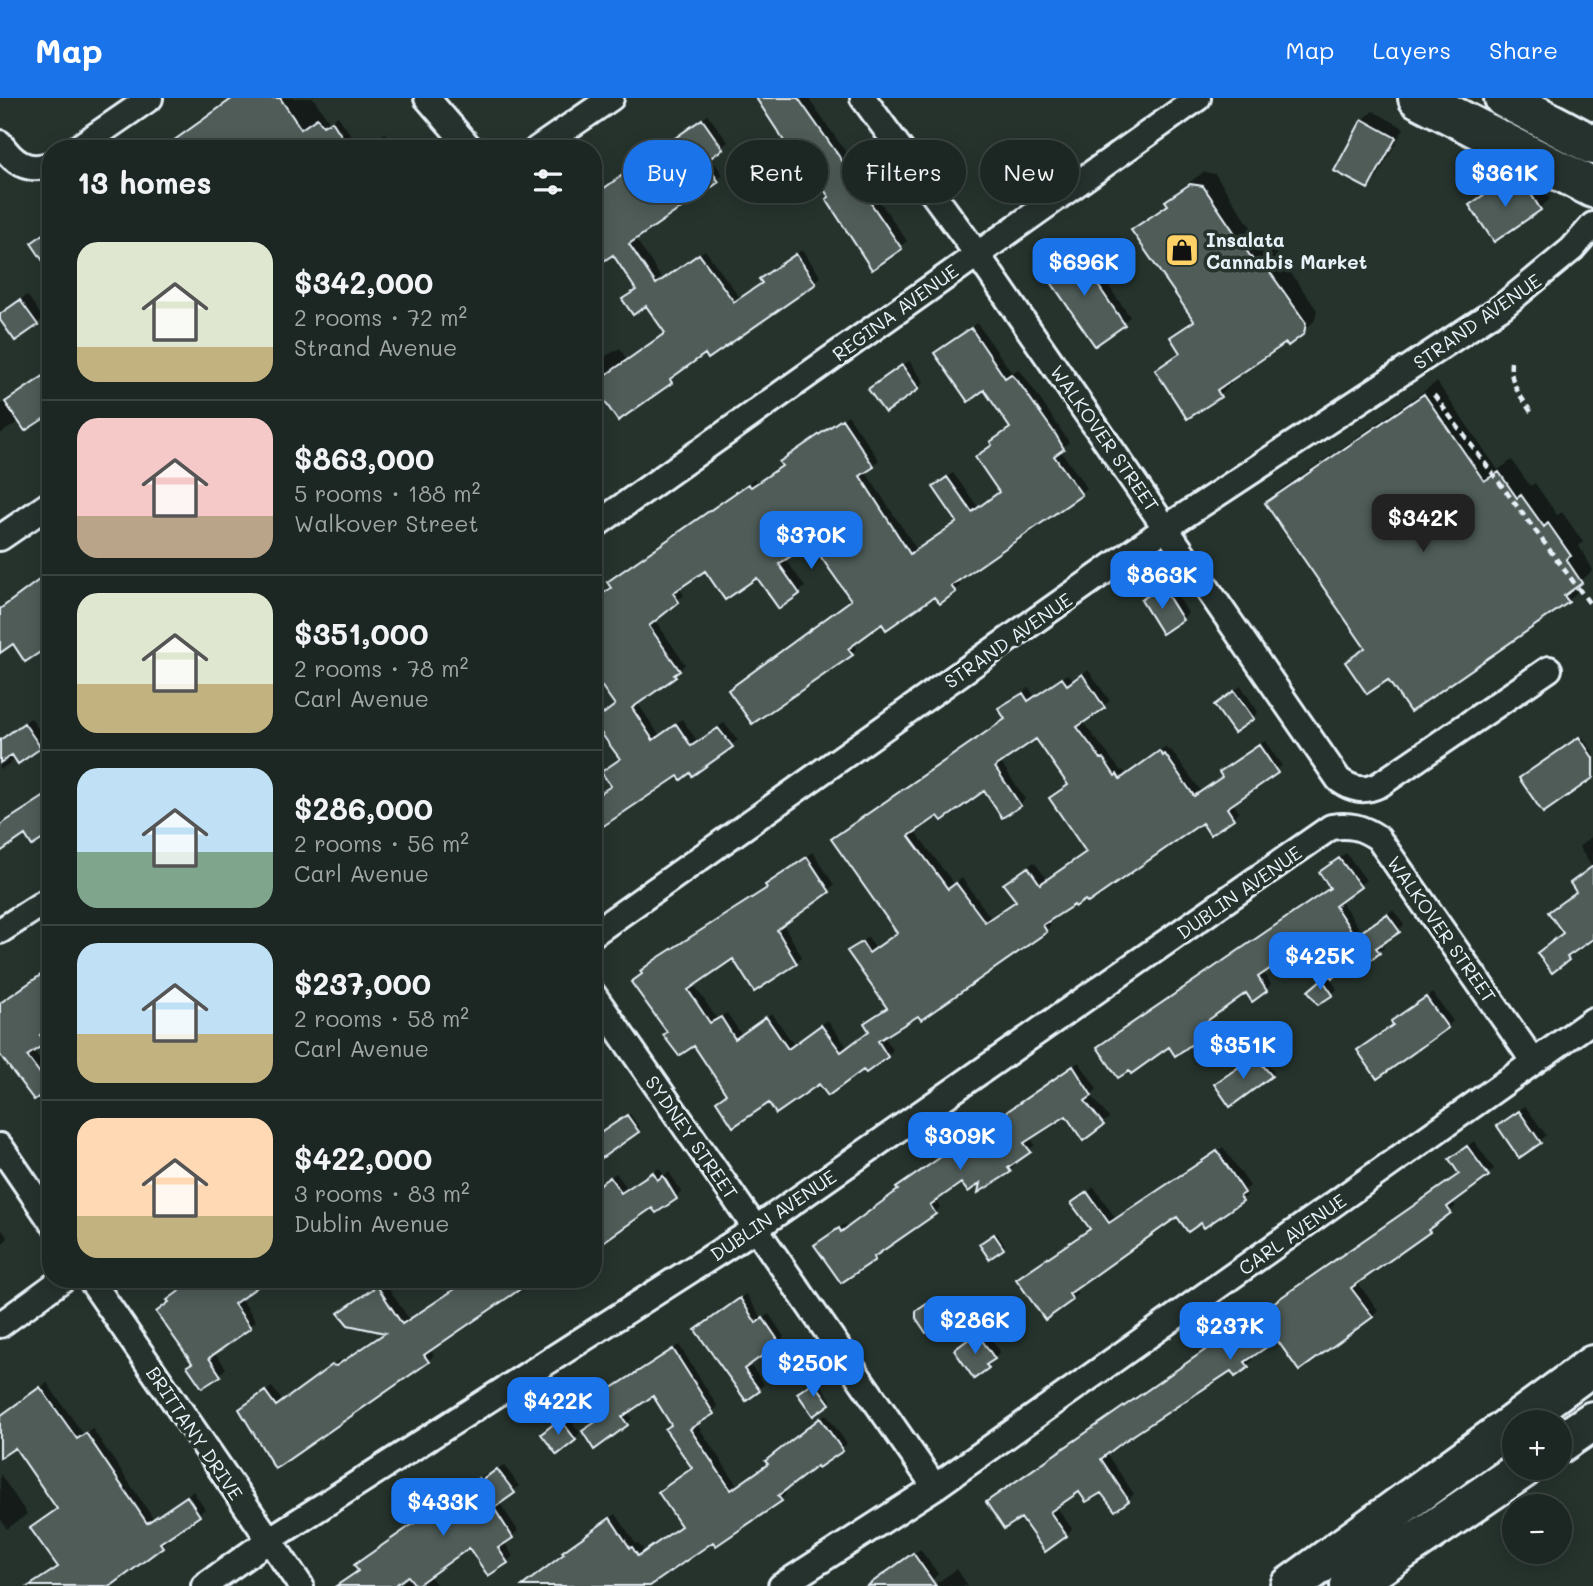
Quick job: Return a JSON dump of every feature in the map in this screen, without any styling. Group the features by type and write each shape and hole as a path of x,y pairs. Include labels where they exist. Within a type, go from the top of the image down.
{"main road":[{"path":"1418,98 1593,188"},
{"path":"1504,98 1593,145"},
{"path":"1532,1410 1593,1365"},
{"path":"1572,1435 1593,1421"},
{"path":"1290,1586 1502,1432"},
{"path":"1350,1586 1506,1480"}],"street":[{"path":"89,140 149,98"},
{"path":"427,98 463,140"},
{"path":"550,140 611,98"},
{"name":"WALKOVER STREET","path":"863,98 1167,527 1339,780 1350,788 1360,790 1379,785 1549,669"},
{"name":"REGINA AVENUE","path":"602,521 1198,98"},
{"path":"0,143 10,158 21,165 33,168 42,166"},
{"name":"STRAND AVENUE","path":"602,928 1167,527 1503,306 1572,249 1593,225"},
{"path":"0,538 42,509"},
{"name":"WALKOVER STREET","path":"1331,827 1358,827 1378,838 1534,1062"},
{"name":"DUBLIN AVENUE","path":"204,1586 269,1540 755,1229 1331,827"},
{"path":"0,931 42,904"},
{"name":"SYDNEY STREET","path":"602,1007 935,1487"},
{"name":"CARL AVENUE","path":"781,1586 935,1487 1593,1020"},
{"path":"0,1146 42,1209"},
{"path":"0,1325 51,1288"},
{"name":"BRITTANY DRIVE","path":"96,1288 301,1586"}],"path":[{"path":"1511,362 1513,383 1531,412"},
{"path":"1434,394 1590,604"}],"building":[{"path":"233,98 280,98 301,129 317,118 323,126 332,121 344,140 175,140"},
{"path":"756,98 798,98 828,140 783,140"},
{"path":"702,119 723,149 712,157 712,140 672,140"},
{"path":"1362,119 1396,138 1368,189 1334,171"},
{"path":"828,141 842,161 842,203 871,203 902,249 872,270 828,202"},
{"path":"712,172 719,182 712,187"},
{"path":"623,175 623,203 689,203 629,244 656,284 699,254 734,302 762,283 759,279 796,254 816,284 708,359 705,354 670,379 672,383 618,421 602,397 602,378 665,333 646,306 633,315 622,299 636,290 613,255 602,262 602,190"},
{"path":"1507,179 1529,191 1541,210 1494,242 1469,205"},
{"path":"1190,184 1203,186 1255,263 1264,264 1306,323 1304,334 1288,346 1286,343 1217,390 1221,397 1187,419 1155,370 1180,353 1170,337 1194,321 1131,230 1168,205 1165,201"},
{"path":"42,235 42,260 31,243"},
{"path":"1074,250 1125,325 1095,346 1044,272"},
{"path":"20,300 38,325 15,341 0,320 0,314"},
{"path":"971,328 1005,378 1011,374 1017,380 1056,435 1064,449 1054,456 1082,495 951,586 956,592 940,604 934,597 886,630 882,624 848,649 853,655 752,724 728,690 851,600 811,543 779,564 800,594 779,609 757,578 725,600 705,571 673,593 679,602 649,626 680,671 674,675 676,677 632,708 653,740 676,724 691,746 718,728 733,747 692,776 690,773 681,780 678,776 602,827 602,792 611,786 602,771 620,759 602,734 602,715 615,705 602,687 602,594 611,588 607,582 748,484 751,487 782,466 779,462 842,419 874,467 860,476 910,554 957,522 933,487 947,477 972,512 999,492 975,457 1010,428 984,390 968,402 934,353"},
{"path":"902,365 919,389 885,413 868,389"},
{"path":"42,377 42,420 25,431 5,402"},
{"path":"1424,394 1484,481 1499,472 1517,498 1521,495 1544,527 1548,523 1571,556 1566,559 1582,583 1564,596 1569,602 1410,712 1388,680 1367,694 1345,662 1365,648 1265,503"},
{"path":"42,578 42,651 25,662 13,644 0,653 0,609"},
{"path":"1155,591 1158,596 1165,591 1183,620 1162,634 1141,600"},
{"path":"1082,674 1105,708 1077,727 1120,779 1159,751 1163,756 1165,754 1194,796 1222,777 1219,772 1259,745 1278,773 1227,808 1234,819 1210,835 1202,823 1088,903 1085,900 1075,907 1074,905 1043,925 1047,932 921,1020 918,1016 878,1041 888,1057 866,1073 863,1070 828,1096 819,1084 776,1114 769,1103 733,1127 716,1101 726,1094 694,1046 679,1056 663,1035 667,1032 631,982 656,959 767,888 765,885 807,857 830,892 777,930 797,964 754,992 733,959 688,990 710,1023 721,1017 735,1039 766,1017 788,1049 821,1025 841,1052 869,1031 864,1023 887,1008 847,951 862,942 869,953 897,933 831,839 1005,719 998,708 1023,693 1028,701 1062,678 1067,685","holes":["1036,739 1068,785 1049,798 1086,852 1040,884 1028,867 1003,884 1016,901 985,922 956,883 948,889 909,836 938,816 942,821 984,791 1002,818 1021,806 995,767"]},
{"path":"1234,691 1254,719 1234,733 1214,705"},
{"path":"24,723 41,748 18,764 12,755 0,763 0,740"},
{"path":"1579,737 1593,758 1593,778 1543,813 1519,778"},
{"path":"42,798 42,840 32,846 25,835 0,852 0,825"},
{"path":"1339,858 1361,887 1335,906 1355,936 1387,914 1400,932 1376,948 1380,953 1357,971 1353,964 1332,978 1315,957 1295,972 1286,958 1258,977 1267,991 1252,1002 1246,993 1203,1024 1209,1032 1175,1056 1169,1047 1131,1074 1129,1071 1118,1078 1097,1047 1330,888 1319,872"},
{"path":"1593,866 1593,939 1567,957 1569,960 1552,973 1537,953 1563,933 1548,912 1576,892 1570,883"},
{"path":"42,974 42,1046 27,1056 42,1076 42,1094 34,1100 0,1055 0,1003"},
{"path":"1322,979 1333,995 1318,1005 1308,991"},
{"path":"1426,997 1448,1028 1377,1079 1357,1050 1393,1025 1391,1021"},
{"path":"1255,1056 1272,1076 1230,1107 1214,1084"},
{"path":"1073,1066 1092,1096 1085,1101 1104,1125 1083,1141 1066,1116 1024,1143 1031,1152 1008,1168 1011,1172 978,1193 980,1183 968,1192 961,1183 930,1205 936,1214 841,1283 814,1245 839,1228 841,1232 898,1190 896,1188"},
{"path":"1519,1111 1541,1143 1519,1158 1497,1126"},
{"path":"627,1115 639,1132 602,1158 602,1132"},
{"path":"1467,1146 1489,1176 1447,1207 1451,1213 1428,1230 1430,1232 1351,1288 1373,1317 1299,1371 1277,1340 1245,1362 1249,1367 1235,1377 1231,1371 1123,1442 1101,1459 1129,1501 1115,1511 1101,1493 1086,1502 1079,1492 1050,1512 1067,1536 1045,1552 1021,1518 1004,1529 986,1502 1459,1174 1449,1159"},
{"path":"1217,1151 1245,1193 1240,1196 1243,1201 1204,1228 1201,1223 1188,1232 1177,1217 1069,1294 1073,1300 1045,1320 1016,1279 1090,1229 1071,1203 1087,1192 1109,1223"},
{"path":"653,1172 657,1180 663,1176 677,1199 656,1213 652,1208 602,1243 602,1183 610,1177 621,1193"},
{"path":"994,1234 1004,1249 989,1259 979,1244"},
{"path":"184,1288 256,1288 234,1304 251,1328 209,1358 221,1376 202,1388 187,1366 192,1363 156,1312 169,1302 167,1300"},
{"path":"374,1288 378,1288 402,1324 456,1288 522,1288 424,1355 429,1362 275,1469 239,1409 265,1391 276,1406 332,1365 336,1366 385,1333 348,1325 338,1313"},
{"path":"740,1298 756,1323 763,1318 780,1343 744,1369 760,1391 746,1401 695,1330"},
{"path":"927,1304 940,1324 926,1333 916,1318 916,1311"},
{"path":"977,1333 995,1359 986,1365 989,1368 974,1379 954,1350"},
{"path":"673,1349 714,1414 690,1429 731,1490 768,1464 765,1461 820,1418 843,1451 818,1468 817,1466 778,1496 782,1501 716,1546 713,1542 650,1586 522,1586 564,1554 562,1552 610,1518 638,1556 681,1526 658,1492 692,1468 665,1429 671,1425 653,1396 622,1417 628,1425 594,1450 582,1431 603,1417 592,1401"},
{"path":"814,1382 830,1404 813,1416 797,1393"},
{"path":"40,1387 77,1439 86,1433 147,1523 187,1496 200,1516 160,1543 163,1547 111,1586 29,1586 58,1567 30,1528 57,1509 15,1448 0,1458 0,1416"},
{"path":"560,1419 576,1440 557,1455 541,1434"},
{"path":"497,1469 515,1493 494,1508 513,1538 498,1548 508,1563 488,1576 469,1548 416,1586 408,1576 394,1586 336,1586 358,1571 354,1565 479,1478 481,1481"},
{"path":"913,1553 936,1586 867,1586"}],"place":[{"name":"Insalata Cannabis Market","path":"1182,250"}]}
